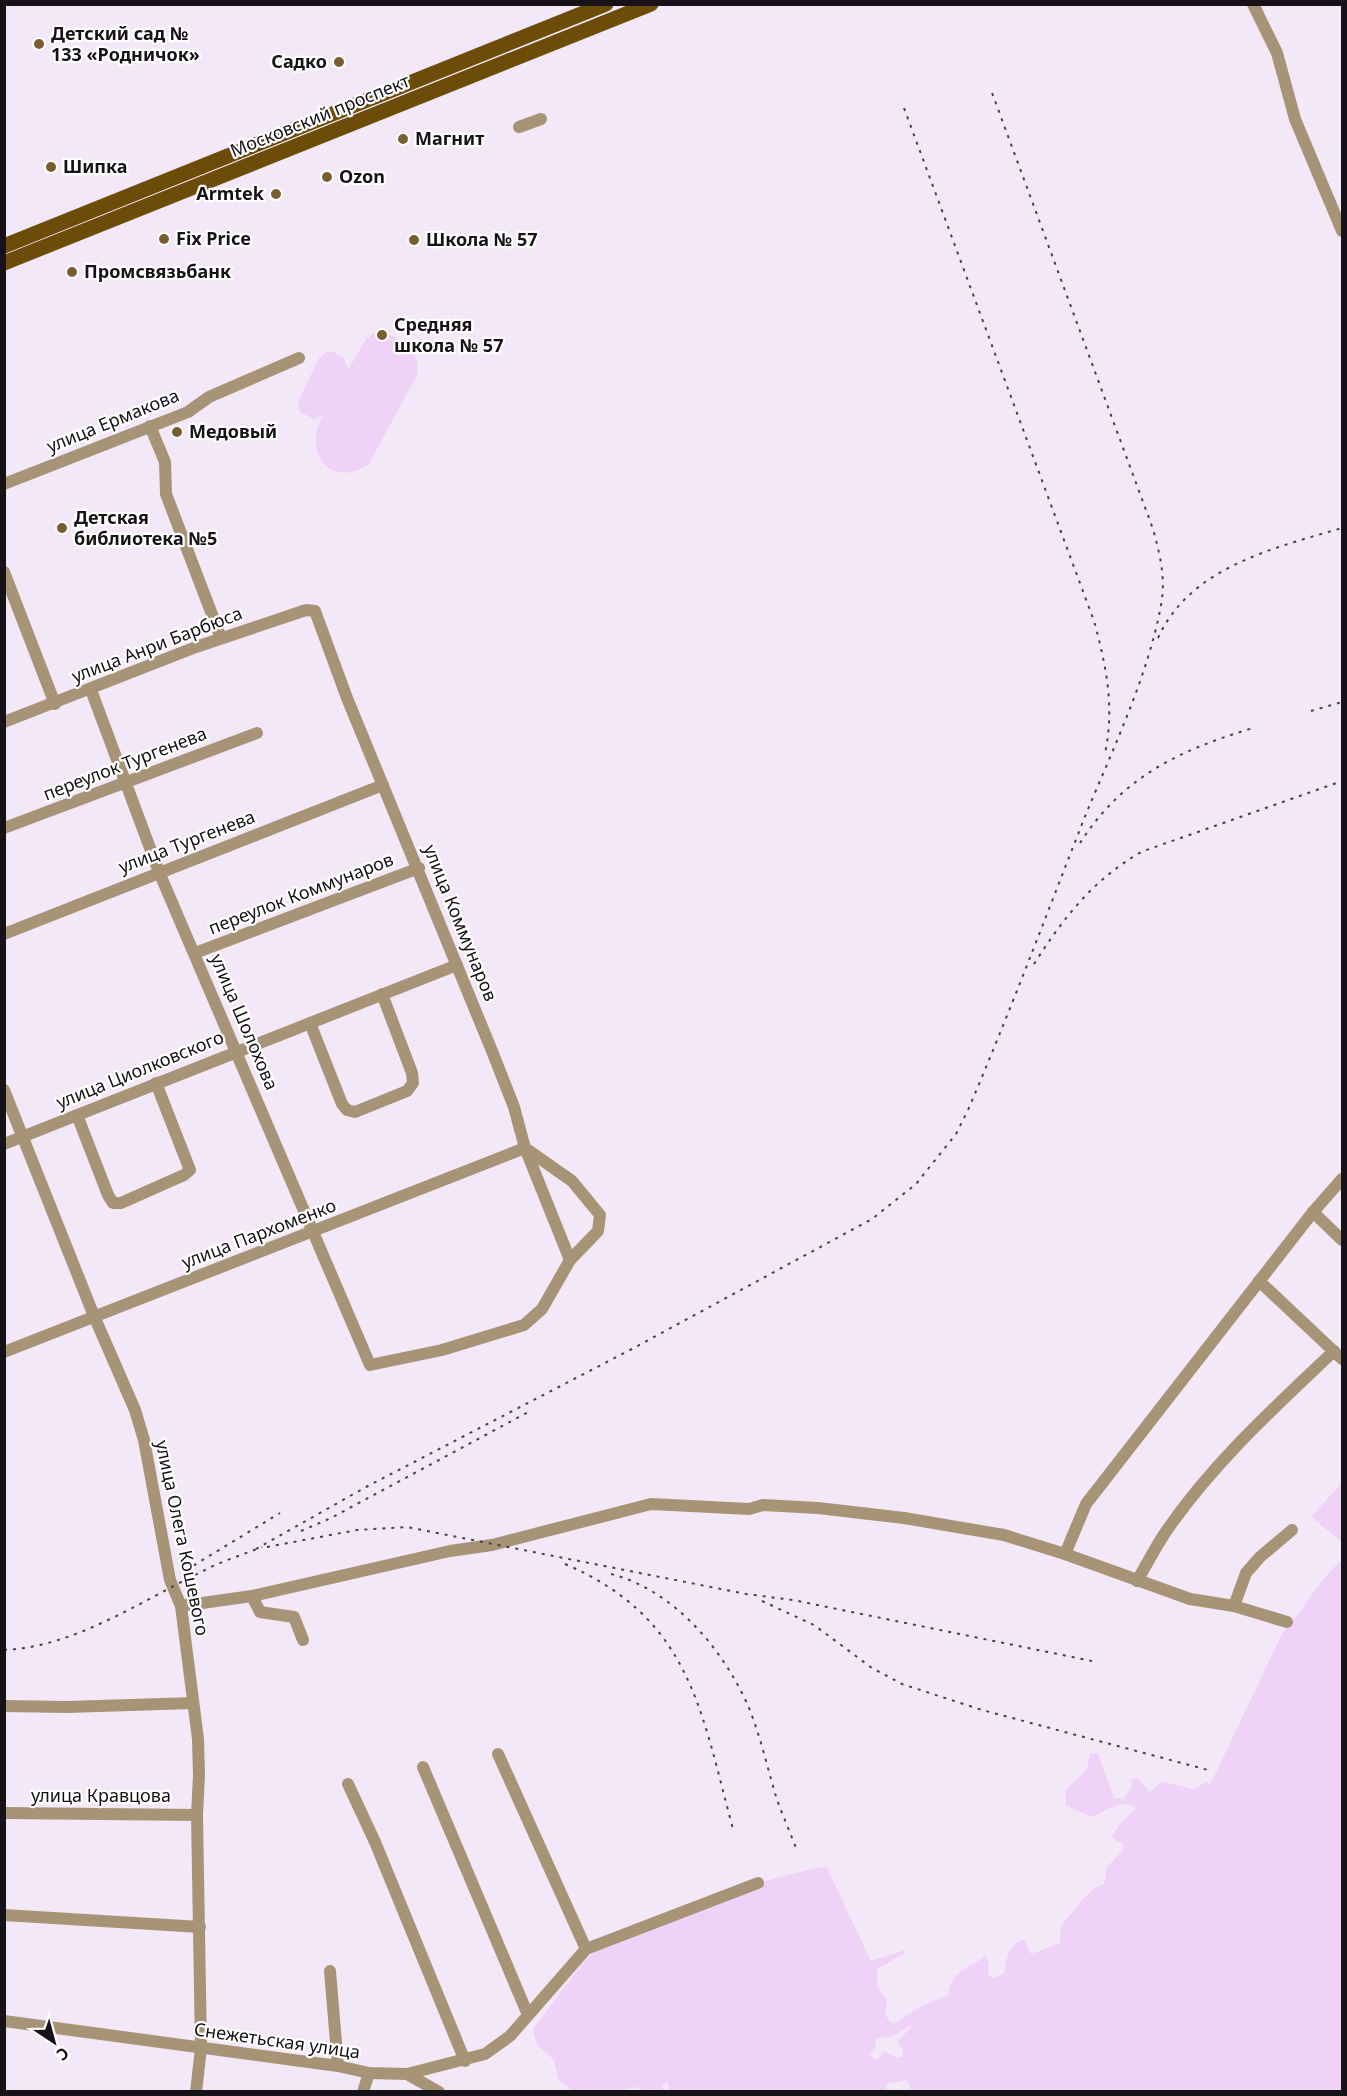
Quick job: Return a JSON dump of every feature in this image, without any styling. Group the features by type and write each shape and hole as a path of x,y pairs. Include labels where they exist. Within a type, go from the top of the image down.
{"main road":[{"name":"Московский проспект","path":"4,246 606,4"},
{"name":"Московский проспект","path":"4,263 651,4"},
{"path":"522,38 528,53"}],"street":[{"path":"1253,4 1277,52 1295,119 1341,223"},
{"path":"519,127 541,119"},
{"name":"улица Ермакова","path":"4,484 188,412 209,397 299,358"},
{"path":"150,426 165,462 166,494 221,638"},
{"path":"4,572 55,704"},
{"name":"улица Анри Барбюса","path":"4,722 221,638 306,610 315,611 318,620"},
{"name":"улица Коммунаров","path":"318,620 514,1107 525,1148 570,1260"},
{"name":"улица Шолохова","path":"91,690 159,872 370,1365 442,1350 524,1325 542,1309 570,1260"},
{"name":"переулок Тургенева","path":"4,828 257,733"},
{"name":"улица Тургенева","path":"4,934 383,785"},
{"name":"переулок Коммунаров","path":"195,953 419,868"},
{"name":"улица Циолковского","path":"4,1144 457,964"},
{"path":"310,1023 342,1104 347,1110 355,1112 407,1091 412,1083 412,1073 382,994"},
{"path":"77,1115 108,1195 113,1203 121,1203 184,1175 190,1170 156,1083"},
{"name":"улица Олега Кошевого","path":"4,1090 94,1316 135,1410 144,1440 170,1580 181,1606 199,1775 197,1815 201,2048 196,2091"},
{"path":"525,1148 572,1181 600,1215 598,1231 570,1260"},
{"name":"улица Пархоменко","path":"4,1352 313,1233 525,1148"},
{"path":"1065,1554 1086,1504 1313,1212 1342,1179"},
{"path":"1313,1212 1342,1240"},
{"path":"1137,1581 1167,1530 1205,1480 1265,1417 1338,1355 1259,1281"},
{"path":"181,1606 252,1596 450,1551 492,1545 651,1504 749,1509 763,1505 829,1509 1004,1535 1065,1554 1190,1599 1234,1606 1287,1622"},
{"path":"1234,1606 1246,1573 1260,1557 1293,1530"},
{"path":"252,1596 260,1612 294,1617 303,1640"},
{"path":"4,1706 193,1703"},
{"path":"498,1754 586,1949"},
{"path":"423,1767 528,2015"},
{"path":"348,1784 384,1864 465,2061"},
{"name":"улица Кравцова","path":"4,1813 197,1815"},
{"name":"Снежетьская улица","path":"4,2021 338,2066 369,2073 407,2074 465,2061 485,2054 510,2037 586,1949 758,1883"},
{"path":"4,1915 200,1927"},
{"path":"330,1971 338,2066"},
{"path":"363,2091 369,2073"},
{"path":"407,2074 439,2091"}],"shaded area":[{"path":"374,333 392,336 406,344 416,357 417,375 369,464 344,473 334,471 320,458 316,435 338,387 366,339"},
{"path":"327,352 334,352 344,358 348,369 324,415 314,419 300,412 298,402 319,358"},
{"path":"1342,1483 1342,1542 1311,1517"},
{"path":"1342,1560 1342,2091 912,2092 907,2080 887,2084 886,2092 671,2092 667,2081 662,2085 663,2091 653,2089 643,2091 635,2087 615,2091 569,2091 570,2088 559,2081 553,2059 537,2045 533,2029 592,1953 688,1907 739,1888 820,1867 827,1868 871,1961 905,1950 905,1953 877,1969 877,1987 887,2000 885,2015 893,2024 922,2006 948,1995 950,1986 958,1974 985,1955 989,1962 988,1975 993,1978 1004,1974 1007,1958 1011,1949 1018,1942 1024,1939 1031,1954 1060,1943 1061,1925 1086,1896 1104,1884 1107,1867 1123,1850 1123,1843 1117,1842 1112,1836 1136,1808 1120,1805 1093,1817 1066,1806 1065,1791 1087,1769 1090,1754 1098,1754 1114,1798 1123,1799 1132,1788 1131,1780 1138,1778 1150,1792 1162,1782 1193,1789 1207,1782 1210,1785 1283,1632 1333,1568","holes":["912,2026 897,2042 903,2050 903,2056 898,2058 884,2051 877,2060 868,2055 875,2050 876,2040 890,2037"]}],"railway":[{"path":"256,1549 366,1487 630,1350 872,1219 916,1184 956,1134 999,1036 1129,711 1148,657 1161,605 1163,585 1160,557 1153,529 991,90"},
{"path":"904,108 1094,621 1108,686 1109,719 1105,753"},
{"path":"1158,638 1172,614 1212,577 1262,553 1342,528"},
{"path":"1311,711 1342,702"},
{"path":"1080,843 1115,800 1155,769 1201,746 1253,728"},
{"path":"1034,964 1068,915 1094,887 1141,852 1342,781"},
{"path":"301,1531 331,1518 532,1410"},
{"path":"186,1570 280,1513"},
{"path":"267,1547 357,1530 407,1527 746,1594 793,1600 1092,1661"},
{"path":"4,1650 30,1647 82,1632 210,1567 262,1547"},
{"path":"565,1564 607,1586 640,1612 665,1640 684,1672 699,1708 733,1829"},
{"path":"611,1574 634,1582 676,1608 711,1644 726,1665 749,1708 777,1800 796,1848"},
{"path":"762,1601 814,1625 872,1668 902,1684 982,1710 1208,1770"}],"place":[{"name":"Детский сад № 133 «Родничок»","path":"39,44"},
{"name":"Садко","path":"339,62"},
{"name":"Магнит","path":"403,139"},
{"name":"Шипка","path":"51,167"},
{"name":"Ozon","path":"327,177"},
{"name":"Armtek","path":"276,194"},
{"name":"Fix Price","path":"164,239"},
{"name":"Школа № 57","path":"414,240"},
{"name":"Промсвязьбанк","path":"72,272"},
{"name":"Средняя школа № 57","path":"382,335"},
{"name":"Медовый","path":"177,432"},
{"name":"Детская библиотека №5","path":"62,528"}]}
